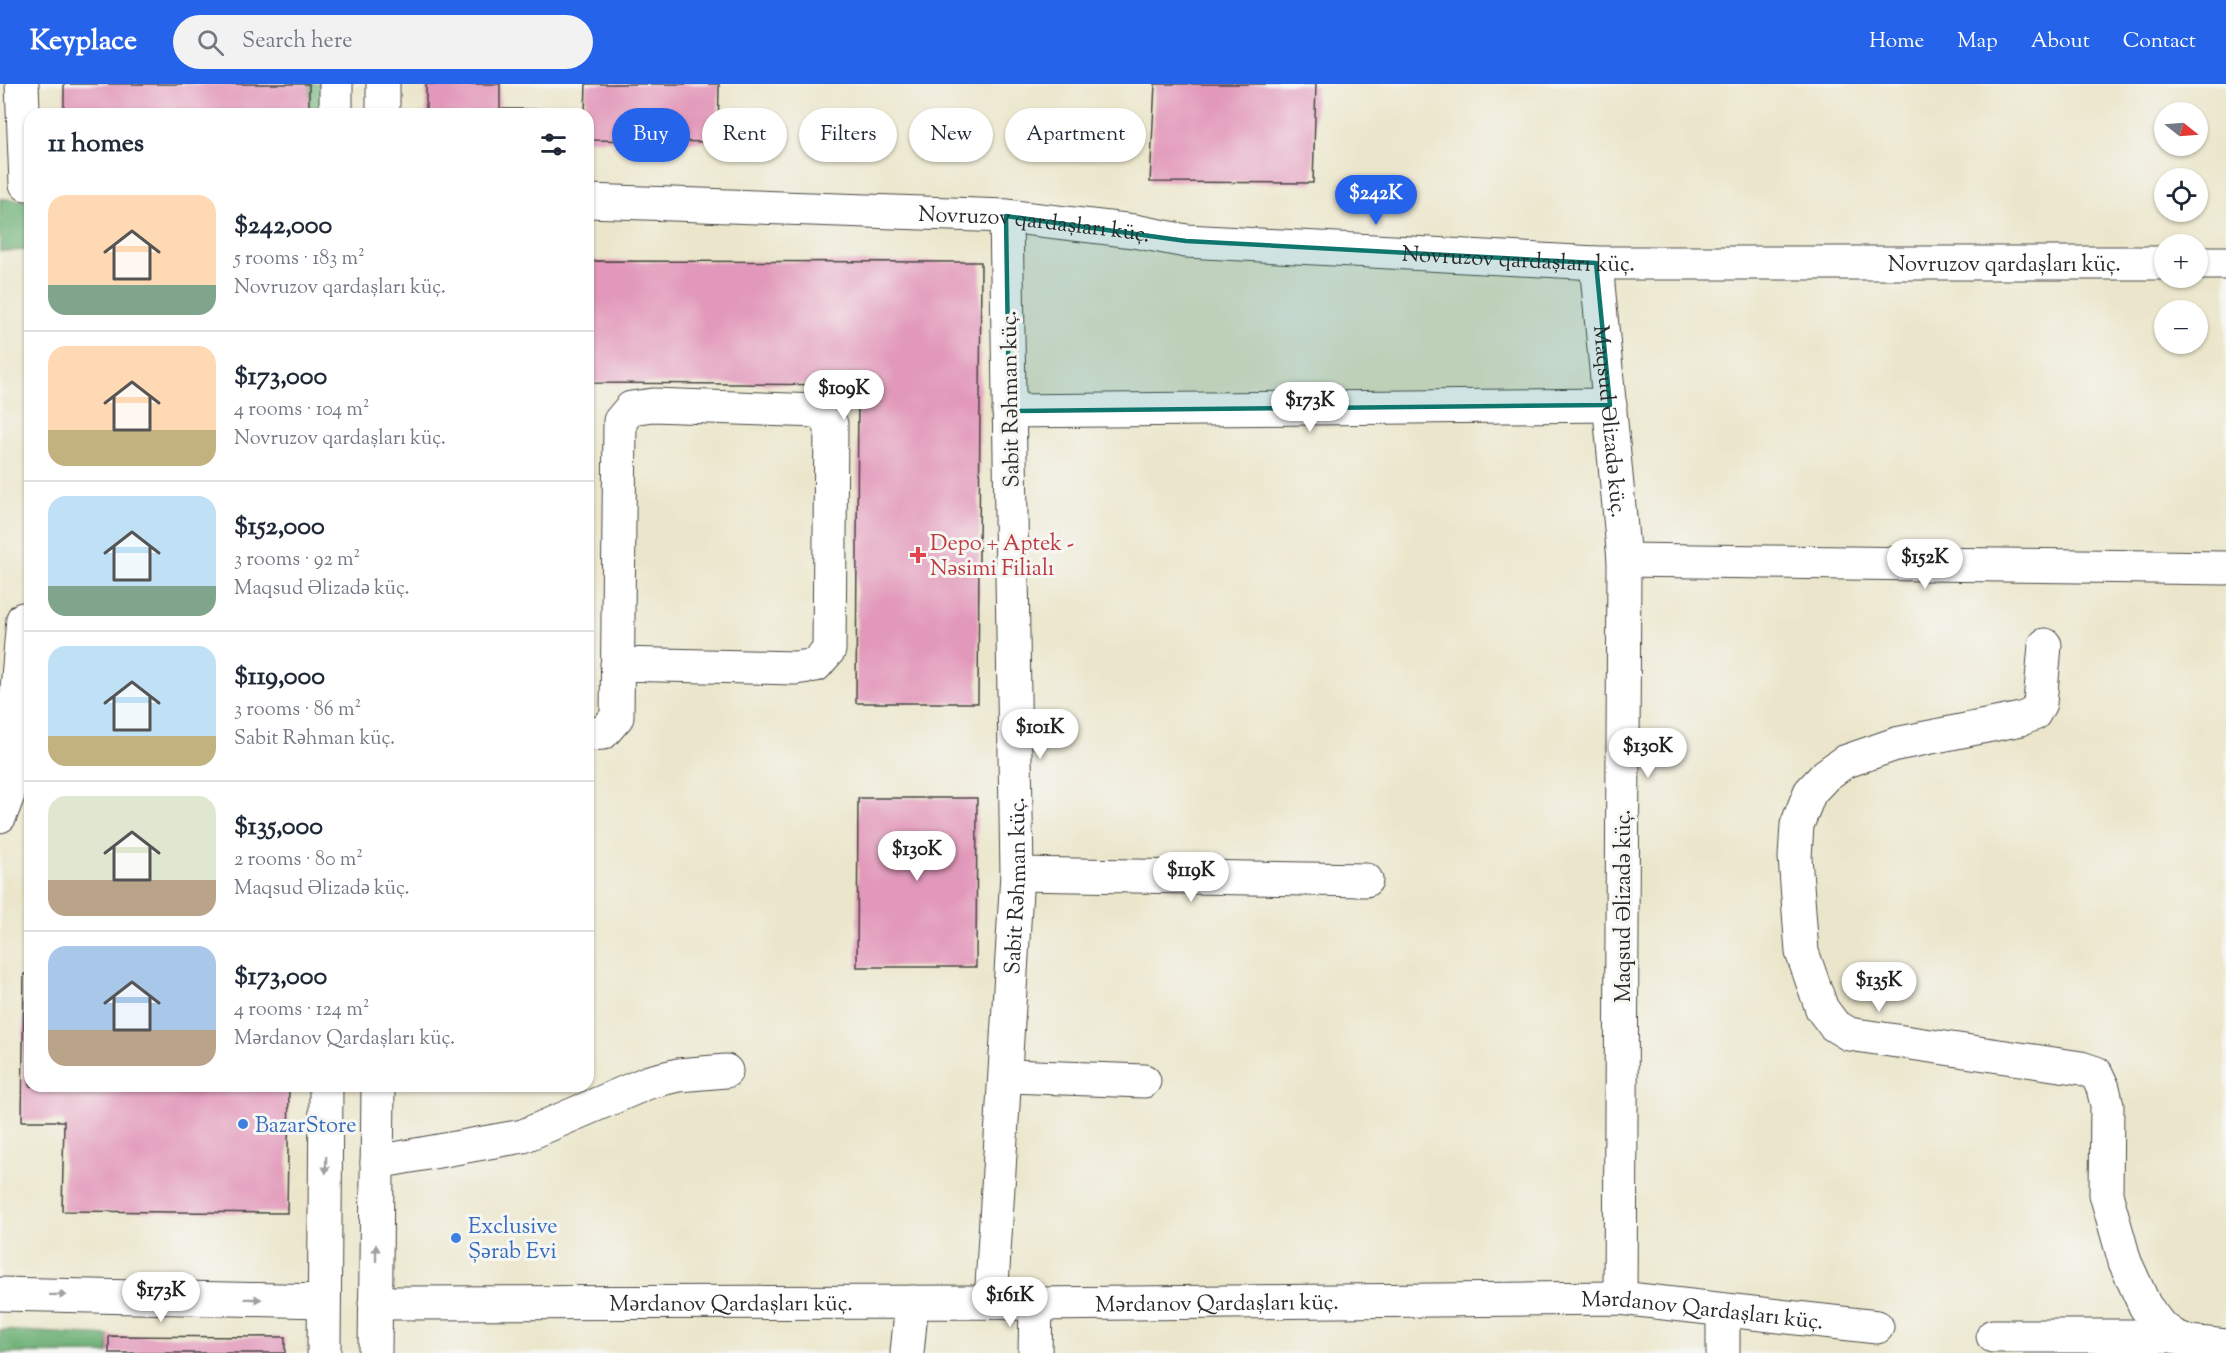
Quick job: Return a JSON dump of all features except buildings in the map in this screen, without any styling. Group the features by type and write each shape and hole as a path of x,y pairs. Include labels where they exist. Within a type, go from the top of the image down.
{"street":[{"path":"19,184 22,84"},
{"path":"336,84 336,108"},
{"path":"383,84 383,108"},
{"name":"Novruzov qardaşları küç.","path":"594,201 1006,216 1134,231 1186,241 1596,263 2154,263"},
{"name":"Sabit Rəhman küç.","path":"991,1302 1017,874 1006,216"},
{"path":"2208,263 2226,262"},
{"name":"Maqsud Əlizadə küç.","path":"1596,263 1624,560 1620,1299"},
{"path":"594,734 603,733 617,717 617,664 620,421 631,408 652,405 818,411 831,424 828,650 816,665 795,668 617,664"},
{"path":"1009,411 1610,405"},
{"path":"1624,560 2226,568"},
{"path":"0,816 8,795 23,618"},
{"path":"2045,645 2040,703 2034,714 2021,719 1896,744 1844,762 1826,775 1810,792 1797,825 1795,857 1802,952 1822,1009 1834,1025 1849,1034 2081,1068 2096,1074 2103,1088 2107,1105 2106,1194 2125,1262 2145,1306 2160,1326 2174,1336 2189,1341 2226,1346"},
{"path":"1017,874 1366,880"},
{"path":"377,1162 523,1136 649,1082 678,1074 726,1071"},
{"path":"1006,1076 1144,1081"},
{"path":"324,1353 327,1092"},
{"path":"375,1353 378,1092"},
{"path":"0,1294 324,1301"},
{"name":"Mərdanov Qardaşları küç.","path":"375,1303 991,1302 1036,1304 1620,1299 1877,1327"},
{"path":"908,1353 912,1302"},
{"path":"1035,1353 1036,1304"},
{"path":"1722,1310 1723,1353"},
{"path":"1994,1336 2174,1336"}],"highlighted area":[{"path":"1006,216 1186,241 1596,263 1610,405 1009,411"}],"green space":[{"path":"309,84 323,84 323,108 309,108"},
{"path":"0,199 24,200 24,250 0,251"},
{"path":"0,1330 109,1336 109,1353 0,1353"}],"place":[{"name":"Depo + Aptek - Nəsimi Filialı","path":"918,555"},
{"name":"BazarStore","path":"243,1124"},
{"name":"Exclusive Şərab Evi","path":"456,1238"}]}
